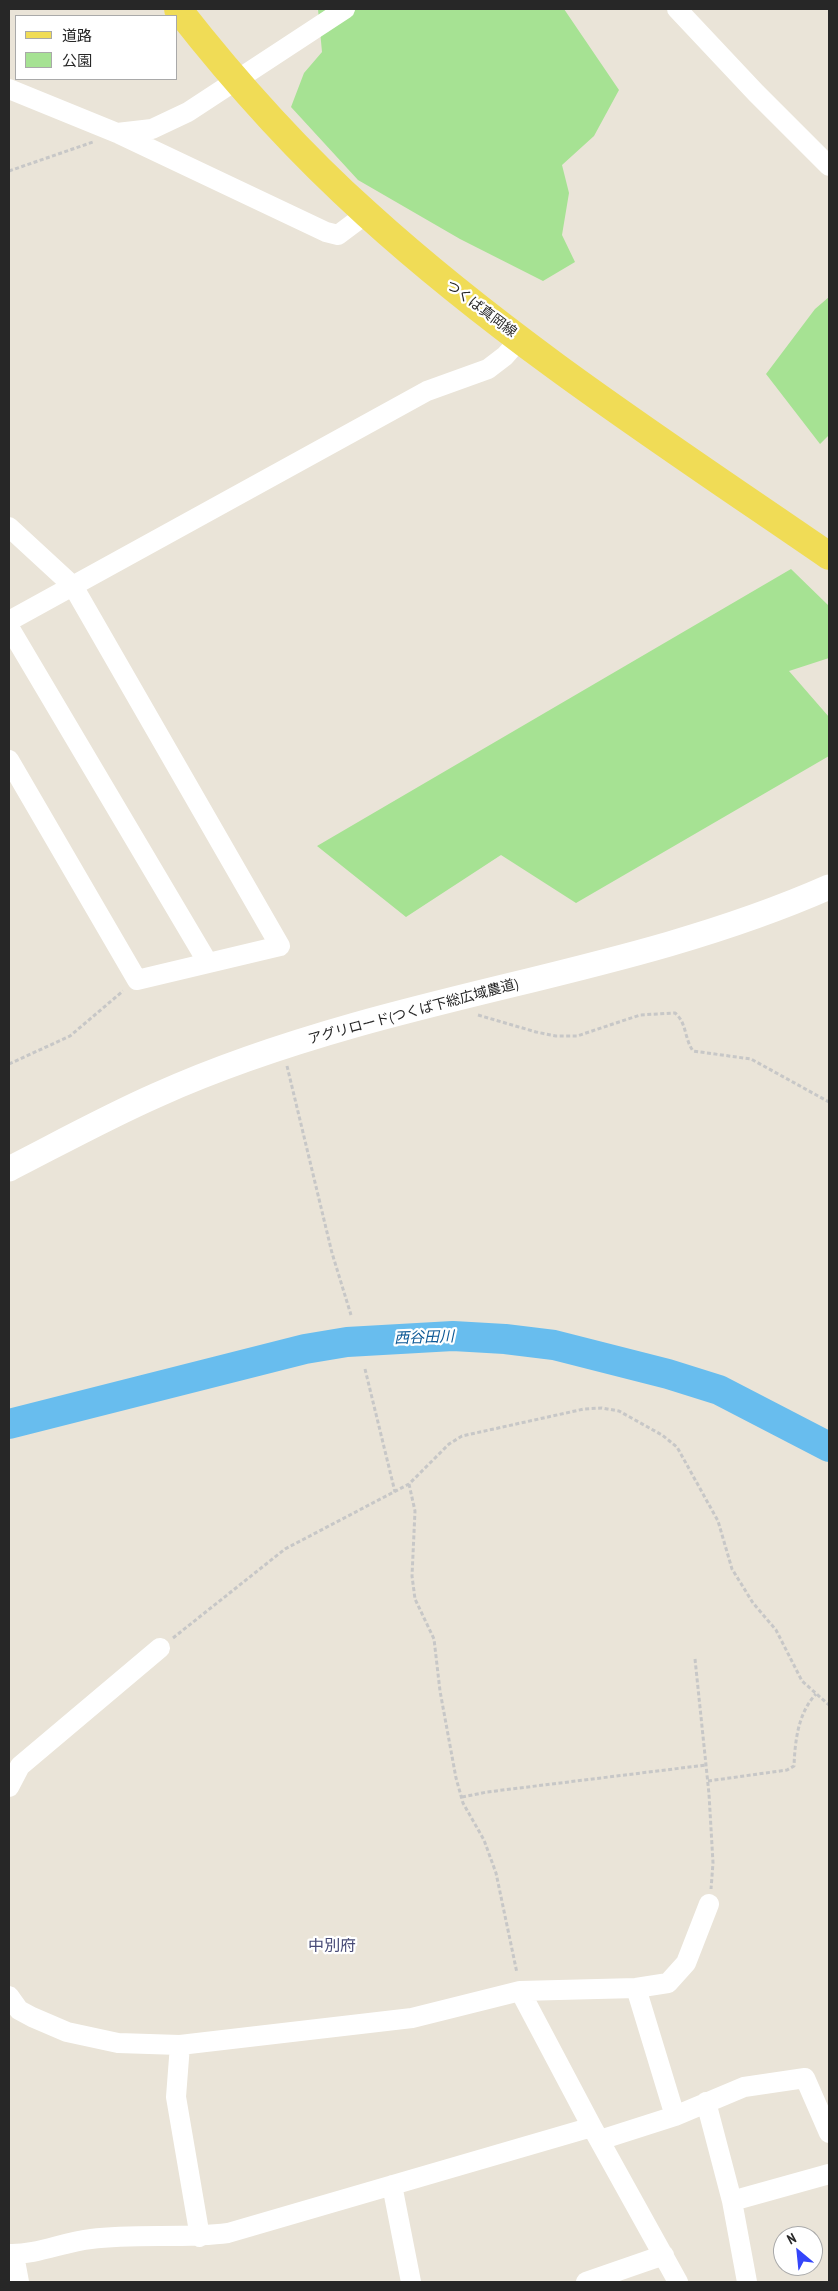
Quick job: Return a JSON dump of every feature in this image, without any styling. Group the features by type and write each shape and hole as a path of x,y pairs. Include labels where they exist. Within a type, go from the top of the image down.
{"main road":[{"name":"つくば真岡線","path":"178,9 237,81 307,157 366,214 444,281 625,415 829,556"}],"street":[{"path":"117,133 152,129 188,112 345,9"},
{"path":"676,9 829,166"},
{"path":"9,89 117,133 326,232 338,235 366,214"},
{"path":"9,621 427,392 488,369 520,339"},
{"path":"9,527 72,586 280,946 136,980 9,760"},
{"path":"9,627 208,963"},
{"name":"アグリロード(つくば下総広域農道)","path":"9,1169 156,1095 221,1068 355,1025 667,946 721,930 829,888"},
{"path":"9,1787 20,1766 160,1648"},
{"path":"9,1996 19,2010 67,2032 118,2043 180,2044 412,2018 520,1991 636,1988 668,1983 686,1964 709,1904"},
{"path":"636,1988 675,2116"},
{"path":"520,1991 678,2282"},
{"path":"180,2044 176,2097 200,2237"},
{"path":"18,2282 11,2254 90,2239 129,2236 200,2237 254,2227 392,2185 675,2116 744,2087 805,2078 829,2133"},
{"path":"706,2102 732,2201 742,2281"},
{"path":"732,2201 829,2174"},
{"path":"392,2185 410,2282"},
{"path":"586,2282 664,2255"}],"path":[{"path":"9,171 117,133"},
{"path":"9,1064 70,1036 136,980"},
{"path":"451,1000 471,1013 556,1036 577,1036 640,1016 674,1013 682,1018 687,1043 693,1051 751,1059 829,1102"},
{"path":"278,1067 287,1064 332,1253 351,1315"},
{"path":"365,1369 395,1492"},
{"path":"160,1648 285,1549 409,1484 449,1444 462,1436 584,1409 602,1408 619,1411 632,1417 662,1435 677,1447 718,1521 732,1569 753,1603 776,1630 802,1681 829,1705"},
{"path":"409,1484 415,1511 412,1576 415,1599 434,1639 440,1691 462,1797 484,1840 496,1873 520,1991"},
{"path":"695,1659 708,1781 713,1863 709,1904"},
{"path":"708,1781 787,1770 794,1766 798,1727 810,1700 816,1694"},
{"path":"462,1797 487,1792 706,1765"}],"green space":[{"path":"318,9 564,9 619,90 594,136 562,165 569,193 562,235 575,262 543,281 460,239 358,180 291,107 304,73 322,52"},
{"path":"829,297 829,435 820,444 766,374 815,309"},
{"path":"791,569 829,606 829,658 789,671 829,717 829,756 576,903 501,855 406,917 317,846"}],"waterway":[{"name":"西谷田川","path":"9,1424 305,1349 347,1342 453,1336 505,1339 554,1345 668,1374 719,1390 829,1447"}],"district":[{"name":"中別府","path":"332,1946"}]}
